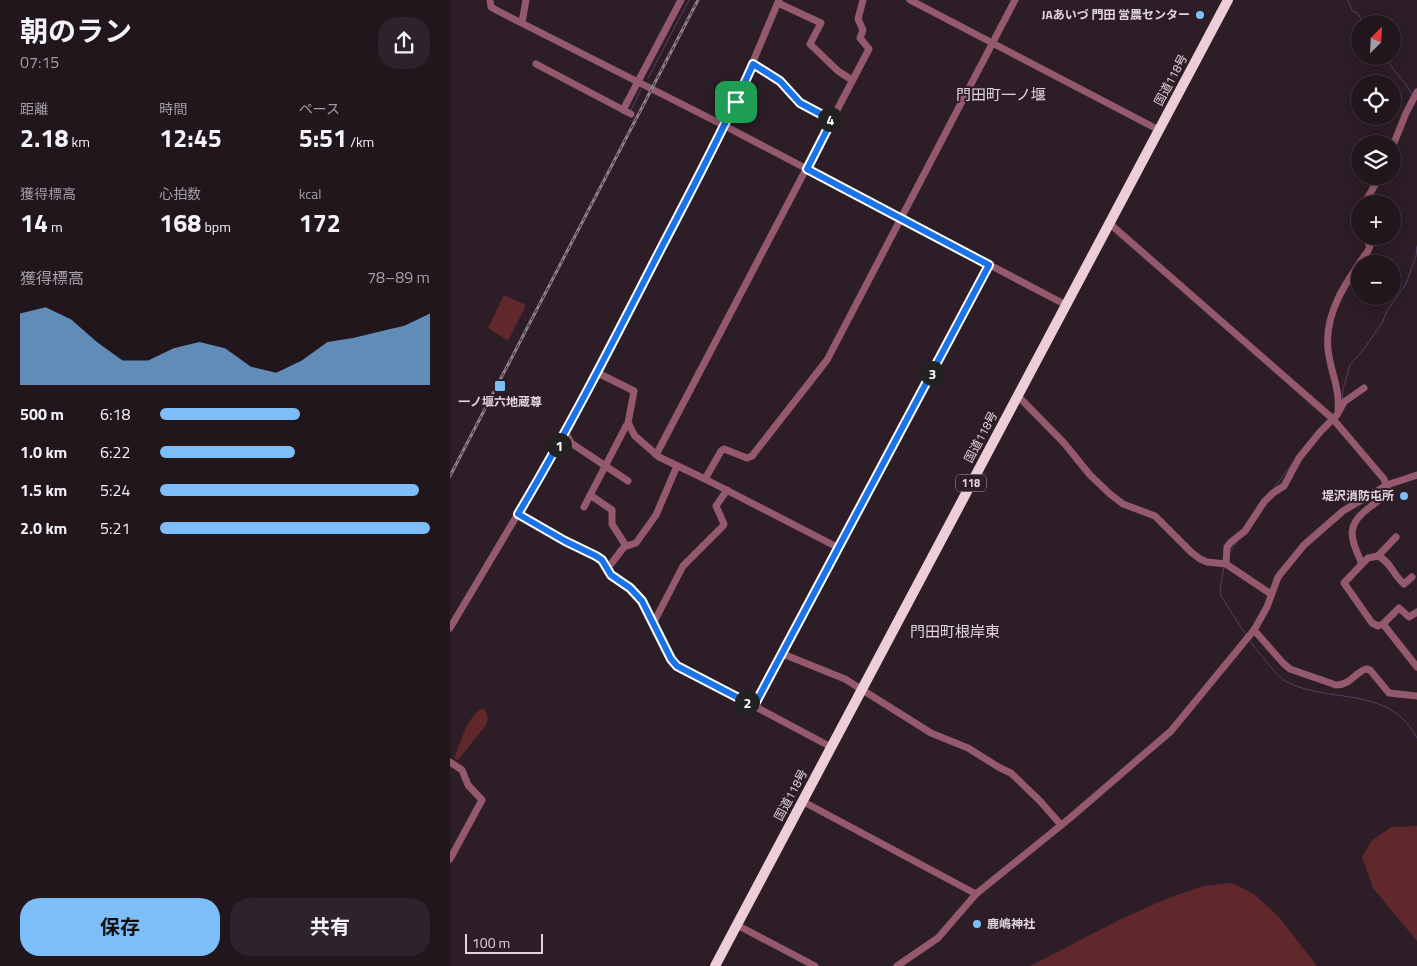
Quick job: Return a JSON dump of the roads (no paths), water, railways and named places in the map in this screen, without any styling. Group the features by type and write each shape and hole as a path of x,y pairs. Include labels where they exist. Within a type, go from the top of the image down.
{"highway":[{"name":"国道118号","path":"715,966 1228,0"}],"street":[{"path":"490,0 491,7 725,126 1066,305"},
{"path":"522,22 526,0"},
{"path":"624,110 682,0"},
{"path":"656,455 869,49 861,42 860,38 863,30 858,19 864,0"},
{"path":"910,0 1159,130"},
{"path":"705,479 721,451 724,450 748,458 752,456 805,390 826,360 1015,0"},
{"path":"450,628 566,433 725,126 779,2 820,23 810,44 838,71 852,80"},
{"path":"536,64 631,114"},
{"path":"753,64 780,81 800,103 832,120"},
{"path":"1397,135 1417,92"},
{"path":"1109,223 1335,417 1387,485 1388,491 1384,497 1360,515 1353,525 1352,539 1362,564"},
{"path":"1335,417 1339,395 1328,348 1332,318 1340,291 1368,251 1369,245"},
{"path":"754,706 989,265"},
{"path":"584,507 628,424 634,391 598,372"},
{"path":"1226,564 1227,547 1245,531 1264,502 1284,486 1299,458 1335,417 1344,402 1364,388"},
{"path":"1018,396 1064,443 1090,475 1110,494 1123,504 1155,516 1200,559 1207,562 1226,564 1271,594"},
{"path":"628,424 635,436 656,455 839,548"},
{"path":"566,433 569,435 571,443 628,481"},
{"path":"606,567 611,564 620,550 636,542 656,515 677,466"},
{"path":"897,966 938,938 976,894 1061,825 1171,731 1254,630 1267,607 1278,577 1317,532 1343,510 1387,485 1417,475"},
{"path":"654,622 683,566 723,526 724,524 716,506 726,490"},
{"path":"590,495 612,510 612,524 626,546"},
{"path":"518,514 596,556 611,575 636,594 654,622 671,659 677,666 831,747"},
{"path":"1396,537 1378,556 1368,558 1344,583 1372,623 1378,626 1384,624 1399,608 1409,617 1417,612"},
{"path":"1378,556 1388,562 1397,578 1404,584 1412,577"},
{"path":"1384,624 1417,666"},
{"path":"1254,630 1282,664 1290,669 1336,685 1351,682 1366,669 1370,670 1389,692 1417,696"},
{"path":"783,654 845,679 931,733 968,748 1011,773 1061,825"},
{"path":"450,762 462,770 468,785 482,800 450,859"},
{"path":"802,801 976,894"},
{"path":"737,924 815,966"}],"waterway":[{"path":"648,78 689,0"},
{"path":"1348,0 1352,11 1358,15"},
{"path":"1391,65 1412,94"},
{"path":"631,110 641,89"},
{"path":"1342,400 1350,365 1382,323 1387,311 1406,284 1416,256 1417,246"},
{"path":"1274,488 1310,440"},
{"path":"1230,552 1238,541"},
{"path":"1224,567 1220,589 1221,596 1246,635"},
{"path":"1250,641 1285,681 1302,688 1375,703 1391,710 1405,721 1417,738"}],"railway":[{"path":"450,476 698,0"}],"place":[{"name":"JAあいづ 門田 営農センター","path":"1200,15"},
{"name":"一ノ堰六地蔵尊","path":"500,386"},
{"name":"堤沢消防屯所","path":"1404,496"},
{"name":"鹿嶋神社","path":"977,924"}],"district":[{"name":"門田町一ノ堰","path":"1001,95"},
{"name":"門田町根岸東","path":"955,632"}]}
